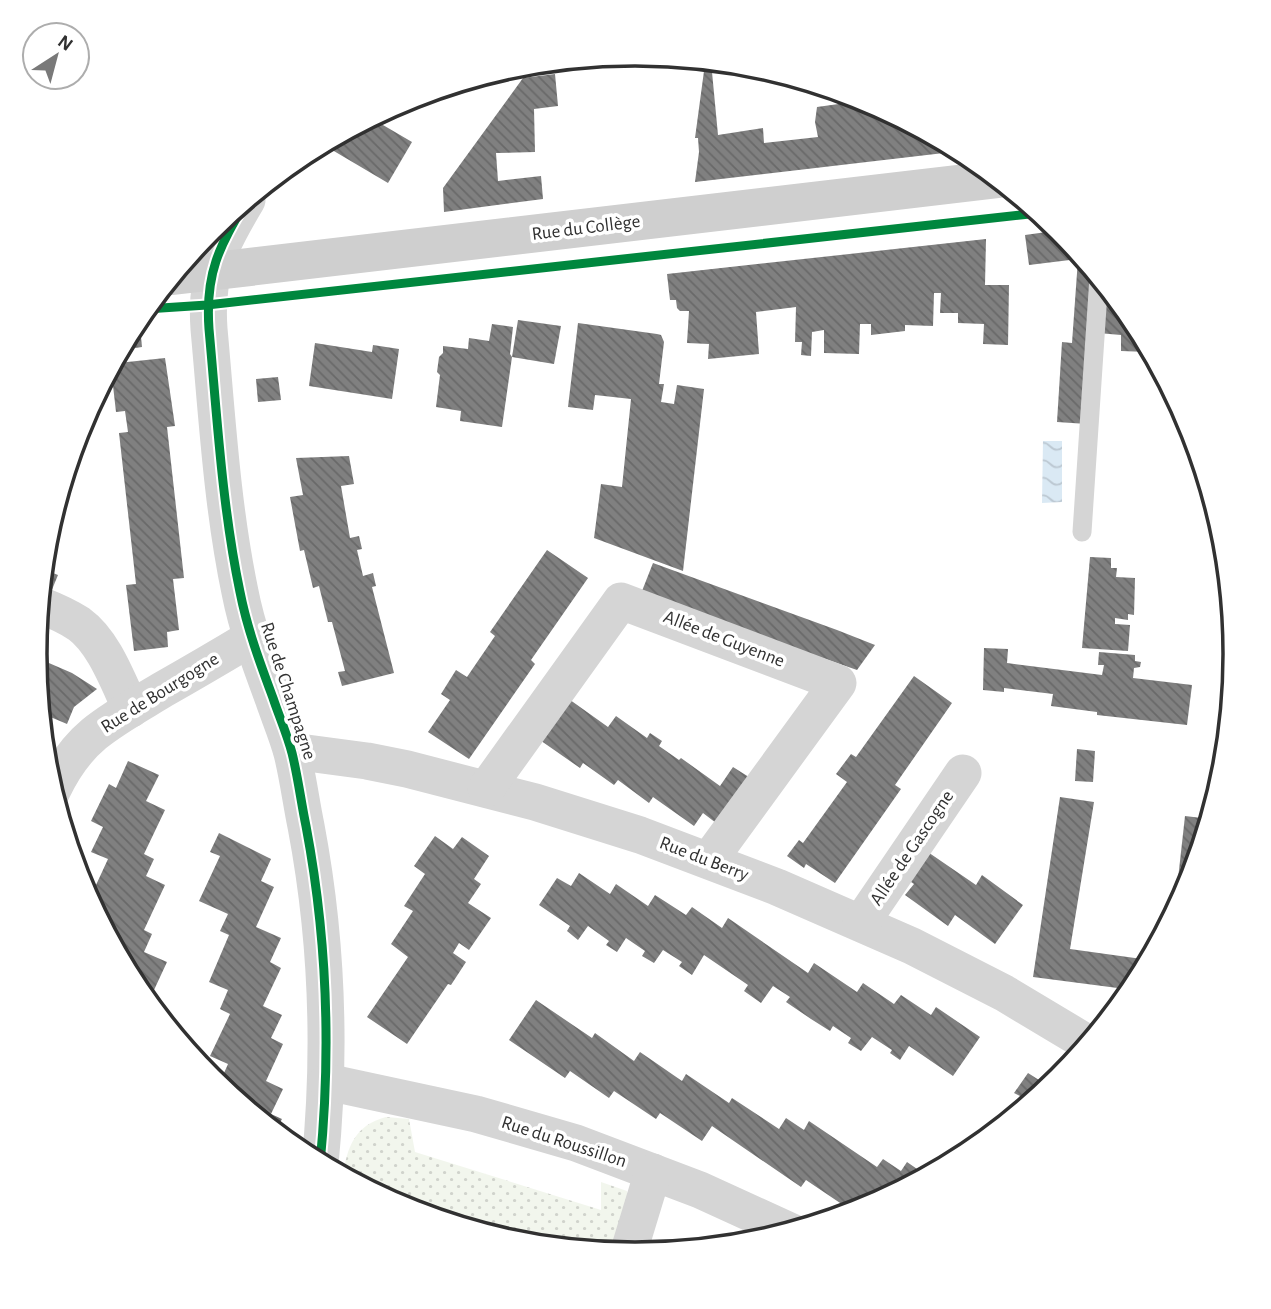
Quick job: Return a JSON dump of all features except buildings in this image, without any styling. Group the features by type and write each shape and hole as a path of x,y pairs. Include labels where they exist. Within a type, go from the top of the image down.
{"street":[{"name":"Rue du Collège","path":"187,275 984,181"},
{"name":"Rue de Champagne","path":"231,228 212,272 207,304 226,507 240,594 251,638 292,751 308,835 316,891 324,991 327,1082 321,1152"},
{"name":"Allée de Guyenne","path":"486,789 621,601 838,682 709,860"},
{"path":"50,608 81,625 92,635 131,709"},
{"name":"Rue de Bourgogne","path":"60,776 81,746 94,734 251,638"},
{"name":"Rue du Berry","path":"292,751 407,769 536,802 709,860 861,923 964,972 1081,1039"},
{"name":"Allée de Gascogne","path":"861,923 963,773"},
{"name":"Rue du Roussillon","path":"327,1082 500,1121 576,1143 700,1190 777,1225"},
{"path":"631,1243 653,1172"}],"lane":[{"path":"1082,532 1098,291"}],"shaded area":[{"path":"386,1117 409,1119 415,1152 601,1210 601,1182 627,1191 629,1213 621,1242 559,1238 483,1223 446,1212 375,1182 345,1166 354,1139 375,1121"}],"water":[{"path":"1043,441 1062,441 1062,502 1042,503"}],"cycle path":[{"path":"160,308 1026,214"},
{"path":"231,228 216,261 208,309 224,494 246,619 292,753 313,868 325,995 325,1080 321,1151"}]}
